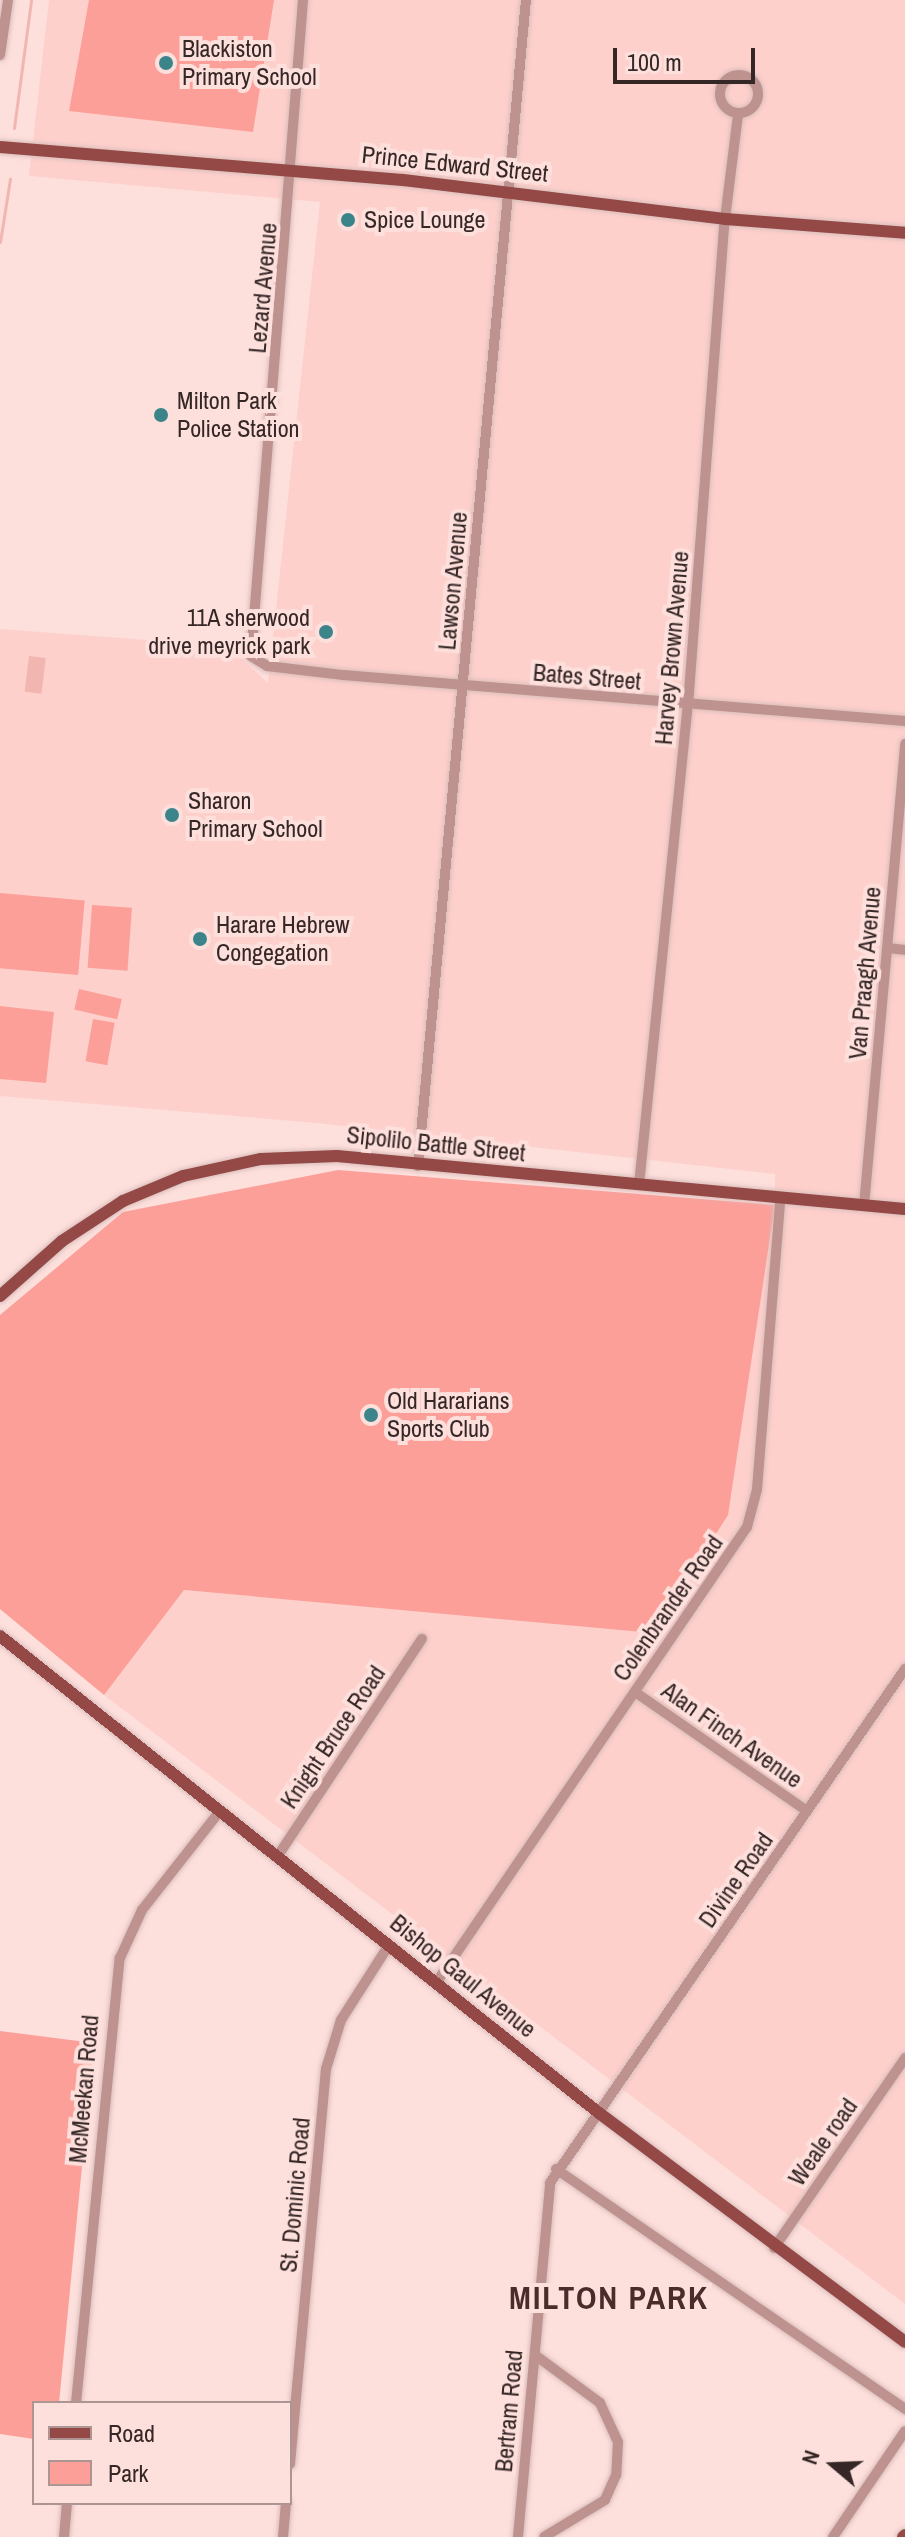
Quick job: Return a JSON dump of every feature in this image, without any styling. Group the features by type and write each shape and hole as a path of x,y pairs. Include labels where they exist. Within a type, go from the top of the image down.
{"main road":[{"name":"Prince Edward Street","path":"0,147 511,190 725,219 905,233"},
{"name":"Sipolilo Battle Street","path":"0,1296 93,1218 183,1176 303,1155 905,1209"},
{"name":"Bishop Gaul Avenue","path":"0,1636 599,2113 774,2248 905,2342"}],"street":[{"path":"0,55 8,0"},
{"name":"Lezard Avenue","path":"267,666 251,656 248,647 293,170 303,0"},
{"name":"Lawson Avenue","path":"418,1166 511,190 526,0"},
{"name":"Harvey Brown Avenue","path":"639,1185 688,706 725,219 738,114"},
{"name":"Bates Street","path":"267,666 688,706 905,721"},
{"name":"Van Praagh Avenue","path":"864,1206 905,744"},
{"path":"887,948 905,950"},
{"name":"Colenbrander Road","path":"436,1983 734,1549 754,1508 780,1200"},
{"name":"Knight Bruce Road","path":"277,1857 422,1639"},
{"name":"Divine Road","path":"599,2113 905,1669"},
{"name":"Alan Finch Avenue","path":"635,1692 807,1811"},
{"name":"McMeekan Road","path":"76,2401 120,1958 142,1910 220,1811"},
{"name":"St. Dominic Road","path":"292,2442 326,2069 341,2020 389,1945"},
{"name":"Weale road","path":"774,2248 905,2058"},
{"name":"Bertram Road","path":"518,2537 535,2355 544,2201 556,2169 599,2113"},
{"path":"556,2169 905,2409"},
{"path":"535,2355 600,2403 618,2442 616,2475 605,2500 544,2537"},
{"path":"833,2537 905,2431"},
{"path":"64,2537 67,2505"},
{"path":"283,2537 286,2505"}],"shaded area":[{"path":"49,0 905,0 905,2304 104,1695 184,1590 653,1632 775,1205 775,1174 317,1123 0,1096 0,629 228,646 268,683 320,202 29,176"},
{"path":"29,656 46,658 41,694 25,692"}],"green space":[{"name":"Blackiston Primary School","path":"89,0 274,0 253,132 69,111"},
{"path":"0,893 85,900 78,975 0,968"},
{"path":"92,905 132,908 128,971 88,968"},
{"path":"79,989 122,999 117,1019 74,1009"},
{"path":"0,1006 54,1012 46,1083 0,1079"},
{"path":"93,1019 115,1023 107,1065 86,1061"},
{"name":"Old Hararians Sports Club","path":"338,1170 775,1205 728,1515 653,1633 184,1590 104,1695 0,1609 0,1315 123,1212"},
{"path":"0,2031 94,2043 59,2401 32,2401 32,2439 0,2434"}],"waterway":[{"path":"14,128 31,0"},
{"path":"0,242 10,179"}],"place":[{"name":"Blackiston Primary School","path":"166,63"},
{"name":"Spice Lounge","path":"348,220"},
{"name":"Milton Park Police Station","path":"161,415"},
{"name":"11A sherwood drive meyrick park","path":"326,632"},
{"name":"Sharon Primary School","path":"172,815"},
{"name":"Harare Hebrew Congegation","path":"200,939"},
{"name":"Old Hararians Sports Club","path":"371,1415"}],"district":[{"name":"MILTON PARK","path":"609,2298"}]}
